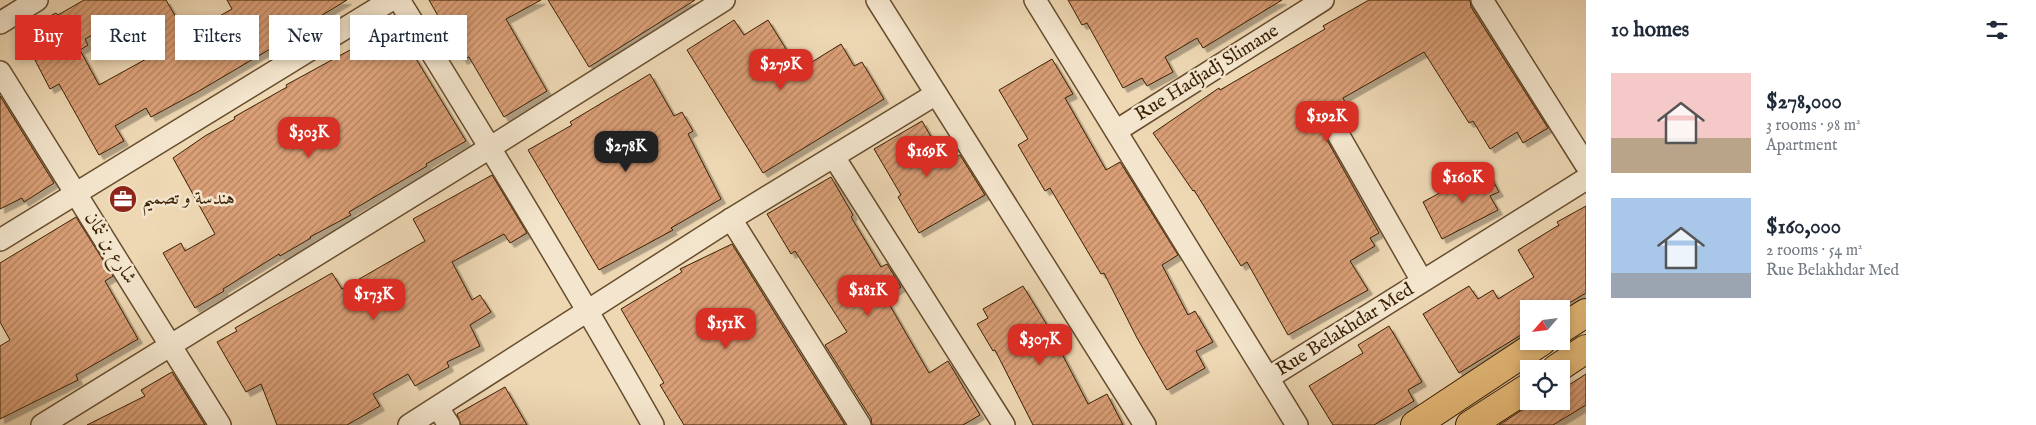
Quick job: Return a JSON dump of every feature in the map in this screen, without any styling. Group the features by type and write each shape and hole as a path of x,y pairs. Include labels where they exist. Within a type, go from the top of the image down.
{"main road":[{"path":"1570,323 1586,313"},
{"path":"1570,360 1586,349"},
{"path":"1415,425 1528,350"},
{"path":"1470,425 1520,393"}],"street":[{"path":"0,23 37,0"},
{"path":"0,240 391,0"},
{"path":"399,0 491,147 589,311 653,425"},
{"path":"42,425 491,147 724,0"},
{"path":"877,0 1145,425"},
{"path":"1035,0 1297,425"},
{"name":"Rue Hadjadj Slimane","path":"1116,131 1323,0"},
{"path":"1482,0 1586,165"},
{"name":"شارع بن نثمان","path":"0,72 220,425"},
{"path":"409,425 444,416 589,311 731,220 936,94"},
{"name":"Rue Belakhdar Med","path":"1338,134 1422,281"},
{"path":"834,157 1004,425"},
{"name":"Rue Belakhdar Med","path":"1268,378 1586,179"},
{"path":"731,220 860,425"}],"building":[{"path":"84,0 166,0 175,16 175,60 252,60 151,117 146,108 115,126 124,141 99,155 59,84 50,89 35,60 81,60 81,52 99,85 144,60 165,60 165,15 91,15 91,36 85,39 88,45 81,49 81,15 58,15"},
{"path":"227,0 347,0 322,15 269,15 269,50 259,56 259,15 221,15 232,9"},
{"path":"429,0 541,0 506,19 547,91 504,117 469,57 467,58 467,15 438,15"},
{"path":"548,0 695,0 589,67"},
{"path":"1068,0 1282,0 1203,48 1197,38 1165,57 1173,72 1147,86 1142,78 1123,88 1087,23 1082,25"},
{"path":"1369,0 1470,0 1471,7 1548,128 1523,143 1517,132 1490,149 1473,121 1469,123 1424,52 1343,98 1345,102 1319,116 1327,129 1327,140 1379,233 1370,238 1375,246 1350,261 1368,290 1288,335 1247,262 1241,266 1194,190 1153,133 1219,88 1220,90 1325,29 1323,26"},
{"path":"734,20 744,35 768,20 799,70 841,44 854,66 862,62 884,99 763,173 687,50"},
{"path":"350,50 350,60 417,60 466,141 349,212 351,215 280,256 279,254 195,308 163,253 181,243 185,251 215,234 173,158 205,136 235,119 234,117 287,87 286,85 332,60 340,60 340,55"},
{"path":"1052,59 1073,94 1065,98 1106,170 1120,162 1178,255 1162,265 1188,315 1195,311 1213,342 1196,351 1205,368 1167,390 1137,338 1104,273 1101,274 1050,188 1045,191 1018,145 1028,139 999,90"},
{"path":"650,74 674,116 682,112 693,131 688,134 721,199 671,228 673,230 599,270 528,150 572,125 570,122"},
{"path":"0,96 54,183 24,202 22,198 0,209"},
{"path":"922,121 946,163 960,155 985,195 919,233 898,197 901,195 874,149"},
{"path":"1486,168 1499,192 1490,196 1498,210 1442,239 1423,202"},
{"path":"492,175 527,233 510,243 504,234 452,262 472,300 480,295 491,312 470,325 480,346 447,362 449,367 415,386 408,374 373,394 380,406 347,425 277,425 261,384 246,392 217,342 237,331 235,328 332,273 342,289 425,241 413,219"},
{"path":"831,177 853,215 851,217 881,267 887,264 901,287 885,297 929,373 948,361 980,415 963,425 872,425 871,418 825,345 847,332 795,251 791,254 767,214"},
{"path":"1586,206 1586,293 1570,302 1570,300 1520,300 1520,336 1459,373 1423,314 1469,286 1478,299 1493,290 1498,299 1534,277 1518,250 1559,225 1557,222"},
{"path":"76,217 113,276 105,281 138,339 76,375 78,380 0,419 0,346 10,340 0,322 0,263"},
{"path":"732,244 845,425 684,425 660,385 664,383 621,309 682,272 680,269"},
{"path":"1023,286 1047,325 1088,404 1107,394 1123,425 1033,425 995,350 993,351 977,324 988,318 983,309"},
{"path":"1389,326 1422,382 1408,390 1414,401 1374,425 1333,425 1309,386 1363,353 1358,345"},
{"path":"172,372 205,425 87,425 145,396 141,390"},
{"path":"1586,374 1586,405 1553,425 1499,425 1522,410 1570,410 1570,384"},
{"path":"505,387 527,425 461,425 457,414"}],"place":[{"name":"هندسة و تصميم","path":"123,199"}]}
